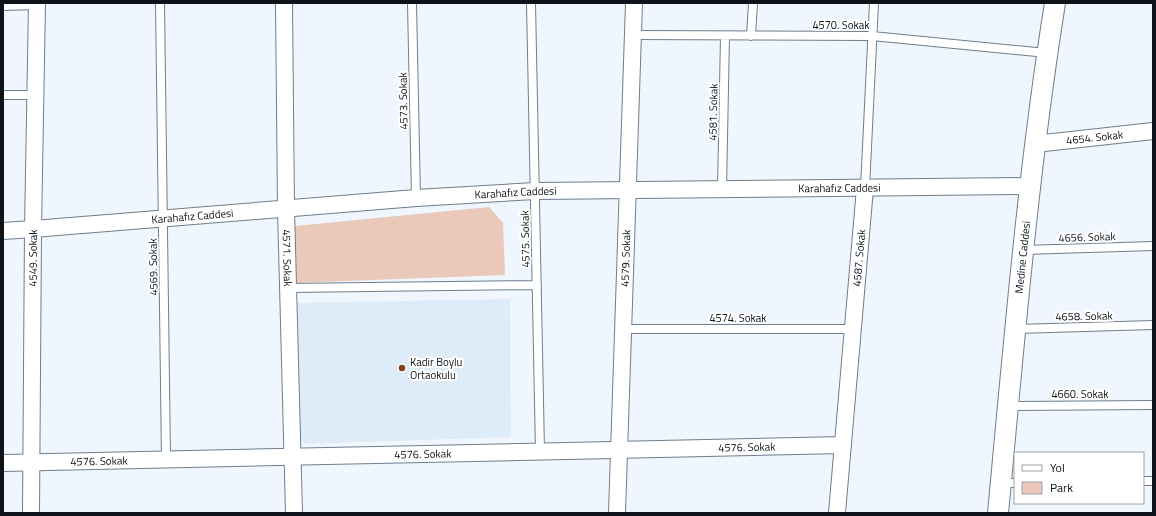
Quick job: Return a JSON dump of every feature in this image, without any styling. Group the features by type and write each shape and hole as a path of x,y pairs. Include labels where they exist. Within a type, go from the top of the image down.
{"street":[{"name":"4571. Sokak","path":"284,3 286,209 294,513"},
{"name":"4579. Sokak","path":"617,513 634,3"},
{"name":"Medine Caddesi","path":"998,513 1008,483 1008,406 1022,250 1047,53 1055,3"},
{"name":"4549. Sokak","path":"31,513 33,229 37,4"},
{"name":"4654. Sokak","path":"1035,144 1153,131"},
{"name":"Karahafız Caddesi","path":"3,230 163,219 416,198 535,191 1030,186"},
{"name":"4587. Sokak","path":"837,513 865,188"},
{"name":"4576. Sokak","path":"3,463 843,445"}],"lane":[{"name":"4569. Sokak","path":"160,3 166,459"},
{"name":"4573. Sokak","path":"412,3 416,198"},
{"name":"4575. Sokak","path":"531,3 540,451"},
{"path":"751,36 753,3"},
{"name":"4587. Sokak","path":"865,188 874,3"},
{"path":"3,6 37,4"},
{"name":"4570. Sokak","path":"633,35 872,36 1047,53"},
{"name":"4581. Sokak","path":"722,189 725,36"},
{"path":"3,95 35,95"},
{"name":"4656. Sokak","path":"1022,250 1153,246"},
{"path":"288,288 537,285"},
{"name":"4658. Sokak","path":"1015,329 1153,325"},
{"name":"4574. Sokak","path":"623,329 853,329"},
{"name":"4660. Sokak","path":"1008,406 1153,404"}],"shaded area":[{"name":"Kadir Boylu Ortaokulu","path":"510,299 511,437 305,444 293,432 294,303"}],"green space":[{"path":"489,207 503,223 505,275 293,283 285,227"}],"place":[{"name":"Kadir Boylu Ortaokulu","path":"402,368"}]}
